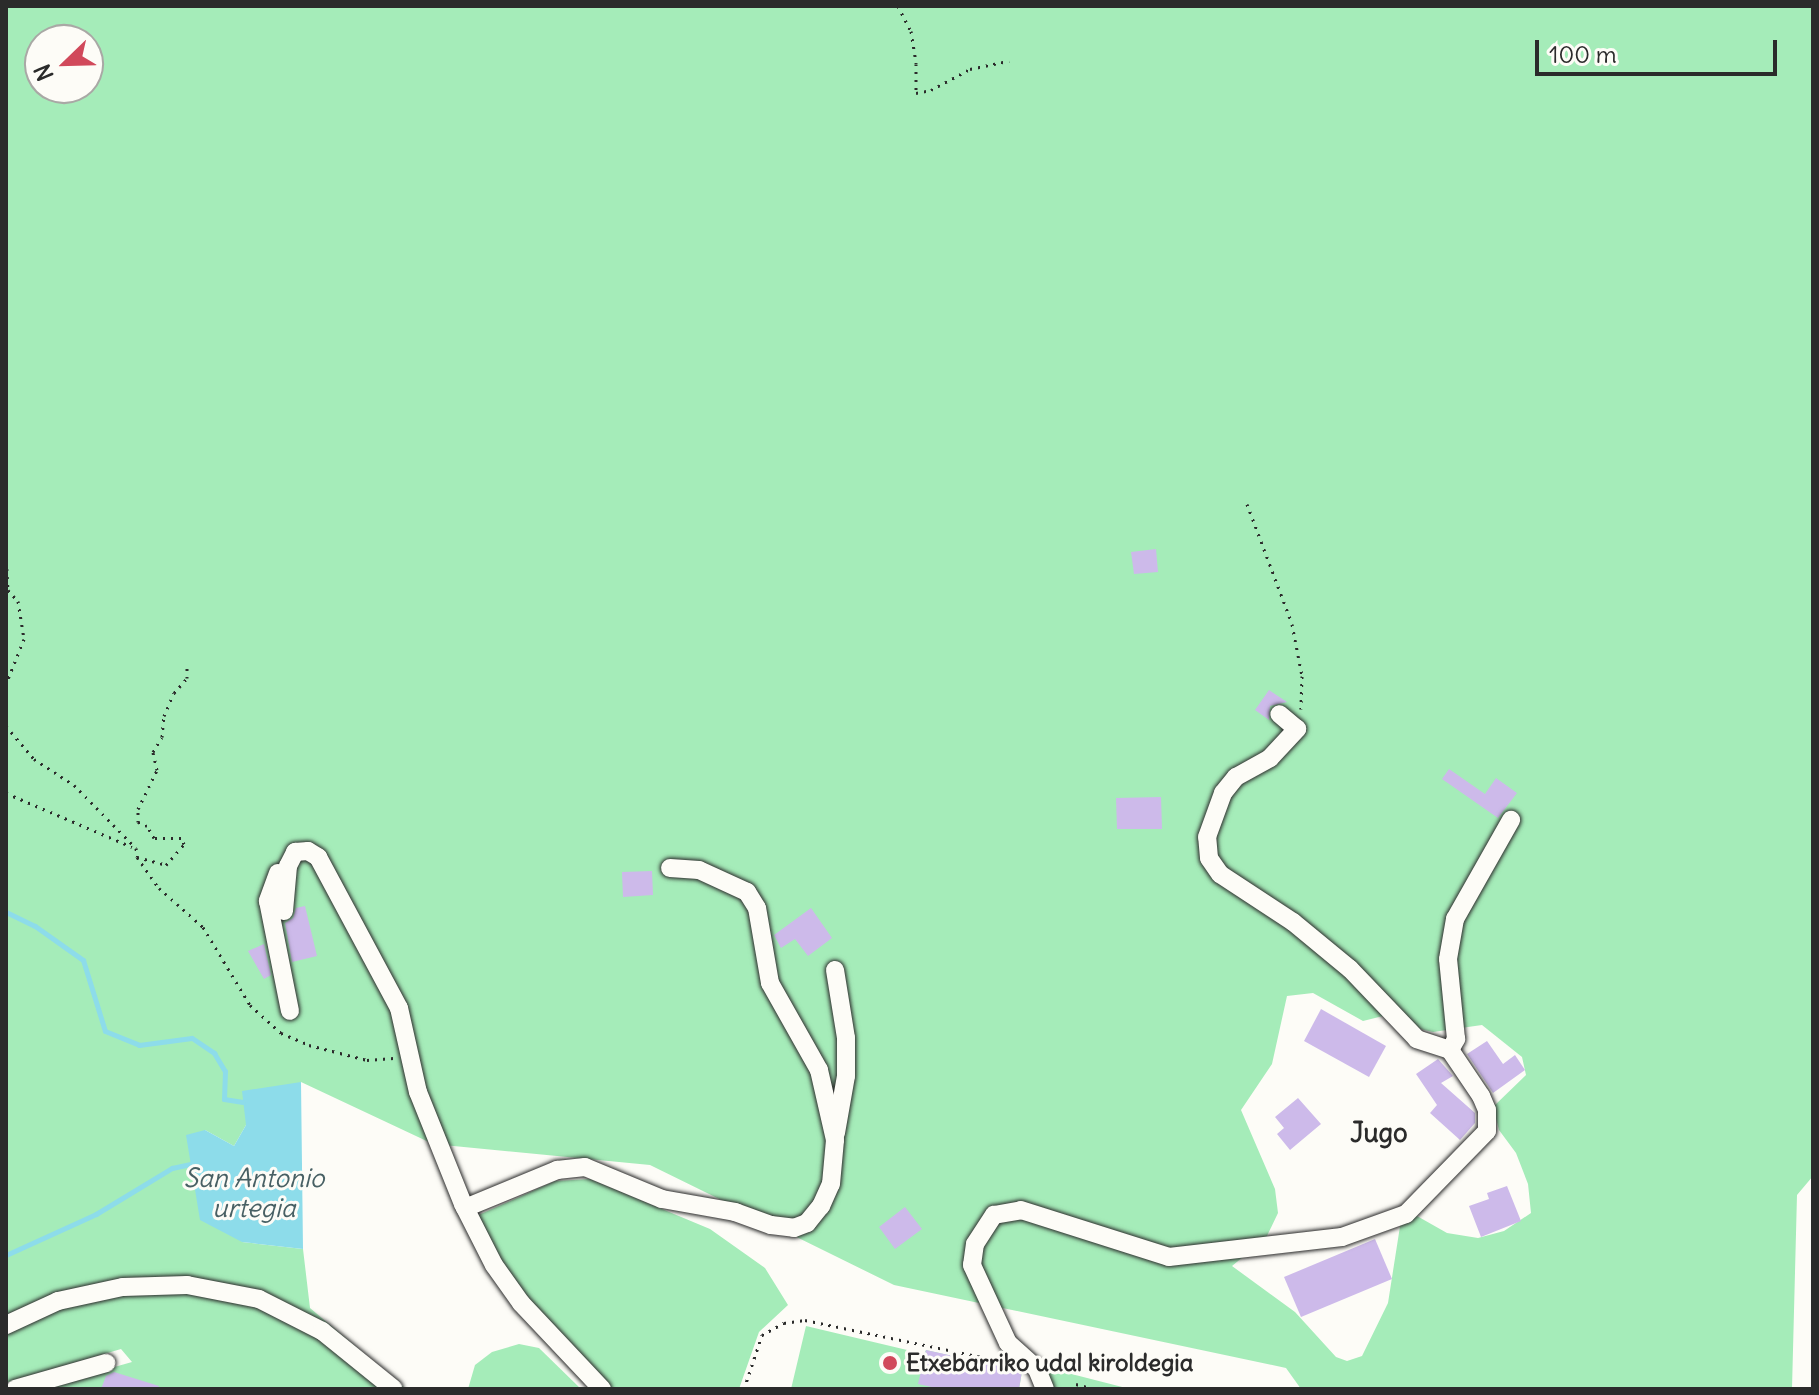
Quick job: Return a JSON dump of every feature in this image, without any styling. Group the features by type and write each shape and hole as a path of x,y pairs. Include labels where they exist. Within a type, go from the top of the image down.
{"street":[{"path":"1045,1389 1037,1369 1008,1343 972,1265 975,1244 994,1215 1021,1210 1169,1257 1342,1237 1406,1214 1487,1131 1487,1110 1481,1096 1450,1050 1417,1039 1350,969 1293,922 1220,874 1209,858 1207,837 1223,793 1236,777 1270,758 1297,729 1279,714"},
{"path":"1450,1050 1456,1039 1448,959 1455,919 1511,820"},
{"path":"290,1011 268,901 277,875 295,852 308,851 318,857 399,1008 418,1092 465,1208 494,1265 521,1303 602,1389"},
{"path":"284,911 284,885 295,852"},
{"path":"670,868 699,870 747,892 757,908 770,983 819,1070 835,1140"},
{"path":"465,1208 557,1170 585,1167 662,1199 794,1228 807,1223 821,1206 831,1184 846,1076 846,1038 835,970"},
{"path":"6,1325 58,1301 123,1287 187,1285 259,1299 322,1331 394,1389"},
{"path":"15,1389 106,1363"}],"path":[{"path":"898,6 911,31 916,93 931,90 991,62 1009,61"},
{"path":"1247,504 1292,624 1302,676 1303,702 1297,729"},
{"path":"6,553 8,590 18,601 24,639 6,684"},
{"path":"137,857 166,865 184,844 181,838 173,836 154,838 147,826 138,822 138,809 157,770 153,752 162,737 164,716 174,693 187,678 187,667"},
{"path":"6,726 34,759 74,785 136,848 137,857 159,888 203,927 250,1005 281,1033 323,1049 367,1060 386,1060"},
{"path":"6,793 136,848"},
{"path":"744,1389 762,1335 784,1323 805,1320 1006,1362"},
{"path":"1075,1389 1076,1384 1095,1389"}],"green space":[{"path":"6,6 1813,6 1813,1176 1797,1195 1792,1389 1301,1389 1286,1368 894,1285 650,1165 433,1144 301,1082 246,1125 234,1146 205,1130 242,1242 303,1249 310,1308 406,1389 37,1389 132,1362 121,1349 6,1383","holes":["1313,993 1363,1021 1395,1013 1411,1027 1433,1032 1482,1025 1522,1057 1526,1075 1493,1107 1499,1130 1516,1153 1528,1184 1531,1213 1504,1231 1478,1238 1447,1233 1417,1216 1401,1220 1388,1303 1362,1356 1347,1361 1336,1357 1295,1312 1232,1266 1266,1238 1278,1213 1275,1189 1241,1110 1272,1064 1287,996"]},
{"path":"590,1179 710,1229 765,1268 788,1305 759,1332 739,1389 611,1389 516,1288 474,1217 555,1181"},
{"name":"Etxebarriko udal kiroldegia","path":"806,1326 924,1354 926,1350 1022,1372 1019,1389 791,1389"},
{"path":"519,1344 539,1348 581,1389 468,1389 475,1365 492,1352"},
{"path":"1052,1369 1130,1389 1045,1389 1044,1381"}],"water":[{"name":"San Antonio urtegia","path":"301,1082 303,1249 242,1242 200,1220 186,1135 205,1130 234,1146 246,1125 242,1091"}],"building":[{"path":"1156,549 1158,572 1134,574 1131,552"},
{"path":"1269,690 1287,702 1270,706 1269,720 1255,710"},
{"path":"1449,769 1485,794 1496,778 1517,793 1498,818 1442,779"},
{"path":"1161,797 1162,829 1117,829 1116,798"},
{"path":"652,871 653,895 623,897 622,872"},
{"path":"305,906 317,956 292,962 285,923 293,918 296,908"},
{"path":"811,908 832,938 808,956 795,939 781,948 774,935"},
{"path":"264,944 271,975 264,979 248,951"},
{"path":"1321,1009 1386,1046 1369,1077 1304,1041"},
{"path":"1487,1041 1503,1064 1515,1055 1525,1070 1493,1093 1467,1054"},
{"path":"1438,1059 1453,1076 1441,1083 1475,1113 1475,1123 1460,1140 1430,1113 1437,1105 1416,1074"},
{"path":"1298,1098 1321,1124 1290,1150 1277,1134 1284,1128 1275,1117"},
{"path":"1507,1186 1521,1221 1481,1237 1469,1206 1489,1199 1487,1193"},
{"path":"905,1207 922,1229 895,1249 879,1227"},
{"path":"1375,1239 1392,1279 1301,1317 1284,1277"},
{"path":"926,1350 1022,1371 1019,1389 941,1389 918,1384"},
{"path":"114,1372 159,1386 158,1389 101,1389 106,1376"}],"waterway":[{"path":"6,912 35,926 83,960 105,1031 139,1045 192,1038 214,1053 225,1071 224,1099 243,1102"},
{"path":"6,1255 96,1214 172,1168 191,1164"}],"place":[{"name":"Etxebarriko udal kiroldegia","path":"890,1363"}],"district":[{"name":"Jugo","path":"1379,1133"}]}
